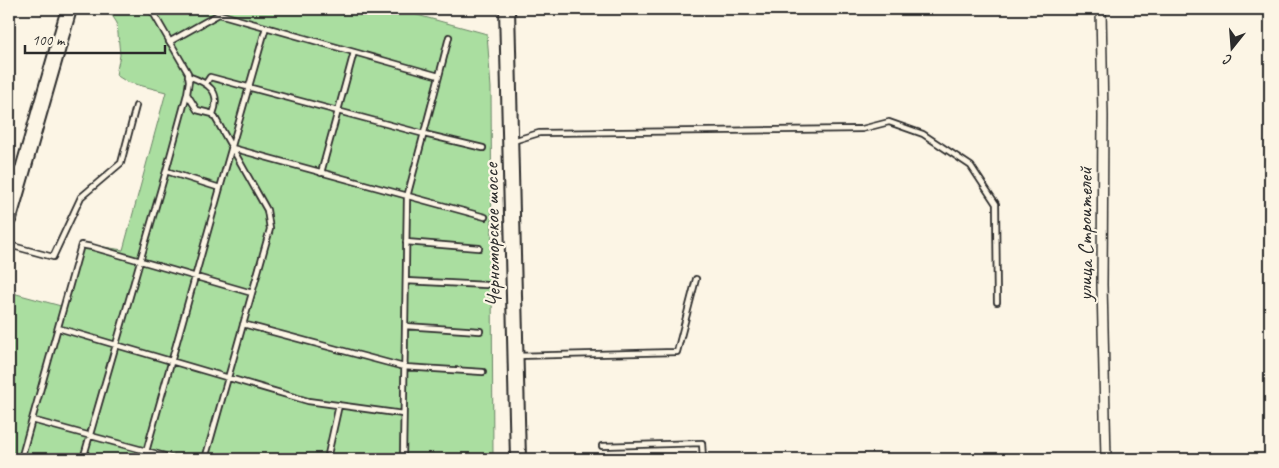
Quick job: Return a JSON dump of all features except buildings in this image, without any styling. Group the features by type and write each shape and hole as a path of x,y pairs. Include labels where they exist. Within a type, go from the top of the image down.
{"main road":[{"path":"9,215 15,171 69,9"},
{"name":"Черноморское шоссе","path":"507,9 518,459"}],"street":[{"name":"улица Строителей","path":"1101,9 1103,99 1102,285 1106,459"}],"lane":[{"path":"83,459 187,94 188,76 151,9"},
{"path":"169,42 219,14 439,76"},
{"path":"144,459 266,27"},
{"path":"403,459 407,197 449,37"},
{"path":"321,173 354,52"},
{"path":"188,76 206,83 216,98 213,114"},
{"path":"206,83 210,77 483,148"},
{"path":"187,94 197,110 213,114 267,210 270,229 205,459"},
{"path":"9,244 53,257 81,197 121,162 136,106"},
{"path":"510,142 539,134 862,129 889,122 923,134 970,166 996,204 997,302"},
{"path":"232,148 485,217"},
{"path":"166,171 220,188"},
{"path":"406,242 479,248"},
{"path":"21,459 81,246 92,247 140,260 252,293"},
{"path":"515,356 678,352 696,279"},
{"path":"406,280 486,285"},
{"path":"243,324 404,367 483,372"},
{"path":"405,326 480,331"},
{"path":"58,328 308,401 403,414"},
{"path":"327,459 339,406"},
{"path":"32,420 176,459"},
{"path":"602,446 702,443 703,459"}],"green space":[{"path":"108,9 395,9 487,34 491,88 493,459 9,459 9,292 61,306 79,243 123,250 166,92 127,82 116,75 120,55 117,23"}]}
